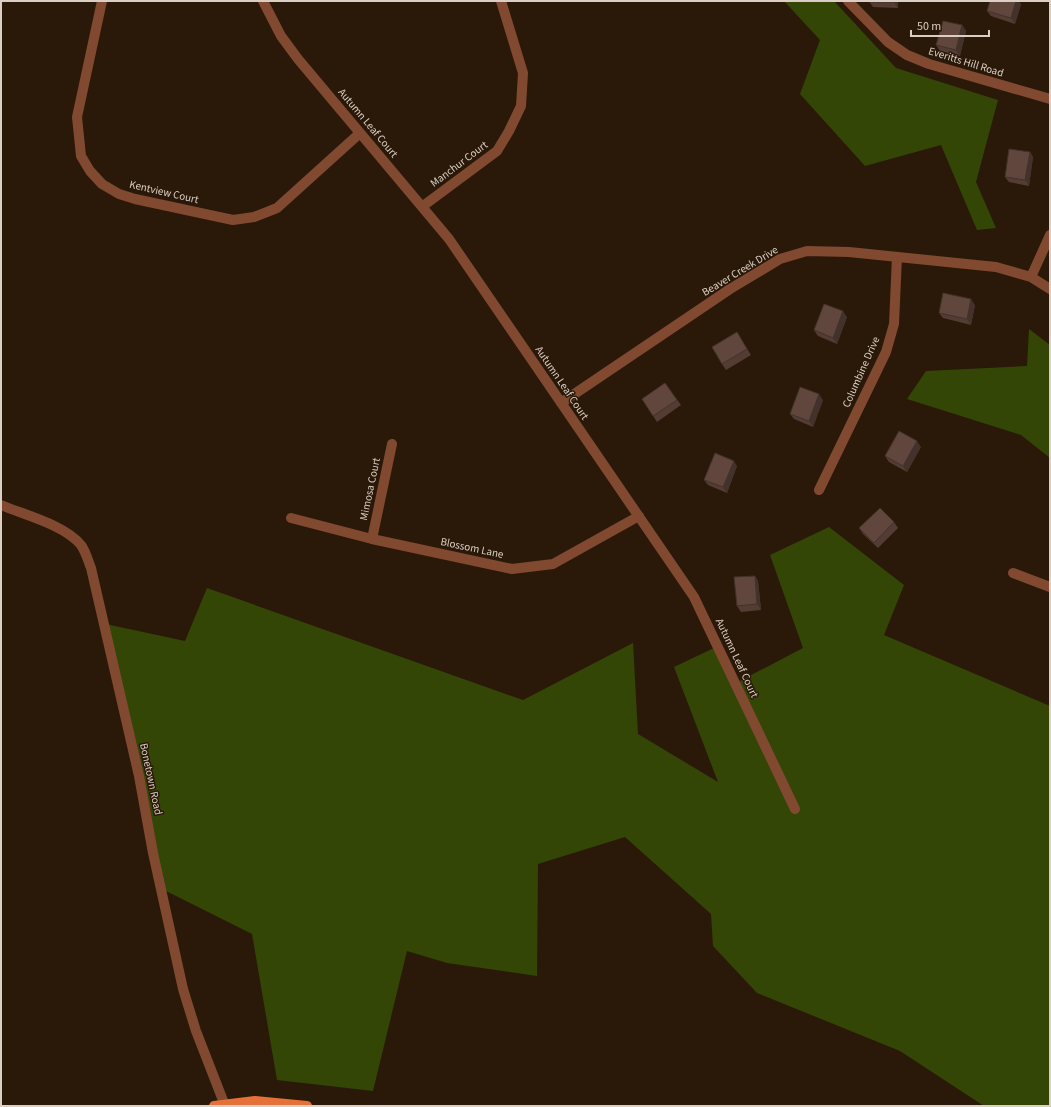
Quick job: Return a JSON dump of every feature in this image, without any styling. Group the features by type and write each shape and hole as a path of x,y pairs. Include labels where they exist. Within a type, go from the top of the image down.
{"main road":[{"path":"219,1105 255,1101 307,1106"}],"street":[{"name":"Kentview Court","path":"102,1 77,117 81,156 90,171 102,184 119,194 135,199 233,220 254,217 277,208 360,133"},
{"name":"Autumn Leaf Court","path":"263,1 277,29 298,59 423,206 449,239 694,597 795,809"},
{"name":"Manchur Court","path":"423,206 497,151 510,131 521,106 523,72 501,1"},
{"name":"Everitts Hill Road","path":"848,1 888,42 907,55 928,64 1050,99"},
{"path":"1031,277 1050,235"},
{"name":"Beaver Creek Drive","path":"561,403 730,289 780,259 807,251 821,250 996,267 1031,277 1050,289"},
{"name":"Columbine Drive","path":"819,490 886,352 894,324 897,257"},
{"name":"Mimosa Court","path":"372,538 392,444"},
{"name":"Bonetown Road","path":"1,505 70,534 82,547 91,568 139,776 153,853 184,989 219,1105"},
{"name":"Blossom Lane","path":"291,518 372,538 512,569 554,564 639,516"},
{"path":"1013,573 1050,587"}],"green space":[{"path":"784,1 834,1 896,68 998,100 976,182 996,228 977,230 941,145 865,166 800,94 820,40"},
{"path":"1029,329 1050,345 1050,458 1021,435 907,399 926,371 1027,366"},
{"path":"829,527 904,585 884,635 1050,706 1050,1106 984,1106 900,1051 757,993 713,946 711,914 625,837 538,864 537,976 447,963 407,951 373,1091 277,1080 252,934 158,887 101,623 185,641 207,588 523,700 633,643 638,734 718,782 674,667 716,647 734,684 803,648 770,555"}],"building":[{"path":"894,1 894,2 869,2"},
{"path":"990,1 1016,1 1011,18 987,11"},
{"path":"943,21 962,25 956,50 936,45"},
{"path":"1009,149 1030,152 1025,180 1005,177"},
{"path":"943,293 971,299 967,319 939,313"},
{"path":"824,304 843,311 833,338 814,330"},
{"path":"737,332 747,349 722,364 712,347"},
{"path":"665,383 677,400 653,416 642,399"},
{"path":"800,387 819,394 809,421 790,414"},
{"path":"899,431 917,441 903,466 885,456"},
{"path":"715,453 734,461 723,487 704,480"},
{"path":"880,508 894,522 874,543 859,528"},
{"path":"755,576 757,604 737,606 734,577"}]}
